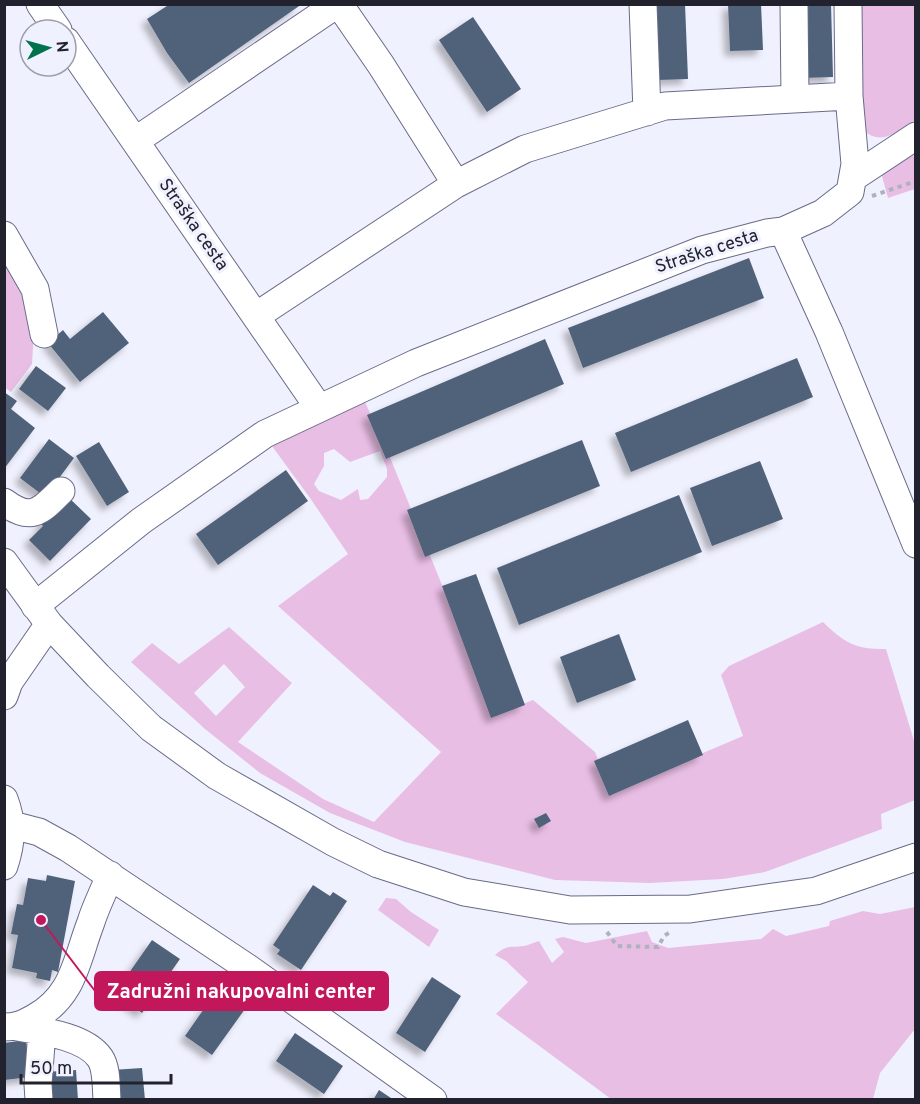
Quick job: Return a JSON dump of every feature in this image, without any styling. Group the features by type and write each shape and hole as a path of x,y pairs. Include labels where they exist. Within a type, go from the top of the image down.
{"street":[{"path":"40,4 50,18"},
{"path":"135,141 338,4 381,65 456,184"},
{"path":"643,4 647,112"},
{"path":"794,4 795,99"},
{"path":"783,231 824,213 850,192 855,164 849,96 848,4"},
{"name":"Straška cesta","path":"78,58 319,408"},
{"path":"256,316 456,184 525,149 665,106 849,96"},
{"path":"854,177 915,136"},
{"name":"Straška cesta","path":"4,696 42,615 141,520 265,434 416,363 702,250 767,233 783,231 829,332 915,544"},
{"path":"4,235 34,289 45,334"},
{"path":"4,502 17,512 30,514 44,509 61,491"},
{"path":"4,562 42,615 151,728 217,776 333,842 378,864 464,892 570,910 690,909 816,891 915,857"},
{"path":"4,799 12,825 10,849 4,866"},
{"path":"12,825 39,832 110,875 248,968 433,1100"},
{"path":"21,1028 49,1010 74,977 90,923 110,875"},
{"path":"21,1028 38,1084 39,1100"},
{"path":"21,1028 63,1036 87,1047 100,1058 106,1077 107,1100"}],"path":[{"path":"600,927 606,930 617,946 657,947 664,936 675,928"}],"shaded area":[{"path":"854,5 915,5 915,120 890,136 877,137 863,130"},
{"path":"915,155 915,189 888,198 880,169"},
{"path":"4,242 27,283 34,330 32,364 11,392 4,387"},
{"path":"359,389 387,450 495,715 533,700 595,752 611,792 743,736 721,675 729,666 823,622 838,636 852,644 866,648 886,649 915,744 915,800 881,814 882,829 765,872 723,879 650,883 555,880 405,842 330,813 260,773 205,729 131,662 152,643 179,664 229,627 292,683 238,742 323,799 374,822 441,752 278,606 348,554 269,442","holes":["334,449 350,462 380,451 387,469 387,477 368,499 360,500 358,489 341,500 319,491 314,484 324,466 324,453","224,664 245,687 216,716 194,693"]},
{"path":"386,898 396,899 439,930 429,947 378,910"},
{"path":"915,907 915,1029 880,1073 873,1099 611,1099 496,1014 528,982 506,961 495,955 506,948 539,941 552,963 564,952 555,939 563,937 586,943 647,931 652,942 668,948 761,939 773,929 786,936 829,926 830,921 863,911 880,914"}],"building":[{"path":"170,4 302,4 189,83 167,53 147,19"},
{"path":"655,4 685,4 688,79 658,80"},
{"path":"728,4 761,4 763,50 730,51"},
{"path":"800,4 831,4 833,77 802,78"},
{"path":"473,17 521,89 487,112 439,40"},
{"path":"749,258 764,298 583,368 568,328"},
{"path":"103,312 129,343 80,382 48,343 63,330 70,339"},
{"path":"545,339 564,384 386,459 367,415"},
{"path":"797,358 813,397 631,472 615,433"},
{"path":"36,366 66,388 48,411 19,389"},
{"path":"4,392 17,401 11,409 35,428 4,469"},
{"path":"49,439 74,458 45,497 20,478"},
{"path":"582,440 600,486 425,557 407,510"},
{"path":"99,442 129,492 107,506 76,456"},
{"path":"760,461 783,519 712,546 690,488"},
{"path":"286,470 308,501 218,565 196,534"},
{"path":"66,495 91,519 50,561 29,540 43,526 40,523"},
{"path":"679,495 702,552 519,625 497,568"},
{"path":"476,574 525,705 491,718 442,586"},
{"path":"619,634 636,680 577,703 560,657"},
{"path":"688,720 703,755 609,796 594,761"},
{"path":"546,813 551,821 539,828 534,819"},
{"path":"47,875 75,881 58,972 52,970 50,981 36,978 37,973 12,968 18,935 11,934 17,904 23,905 28,878 46,881"},
{"path":"313,885 330,896 333,892 347,901 301,970 277,954 280,950 273,945"},
{"path":"152,940 180,959 142,1013 115,993"},
{"path":"432,977 461,996 425,1052 396,1033"},
{"path":"222,983 250,1002 212,1055 185,1036"},
{"path":"295,1033 343,1066 324,1094 276,1061"},
{"path":"26,1040 30,1077 4,1080 4,1043"},
{"path":"142,1068 145,1100 113,1100 112,1070"},
{"path":"76,1070 78,1100 47,1100 45,1072"},
{"path":"379,1090 394,1100 373,1100"}],"place":[{"name":"Zadružni nakupovalni center","path":"41,920"}]}
